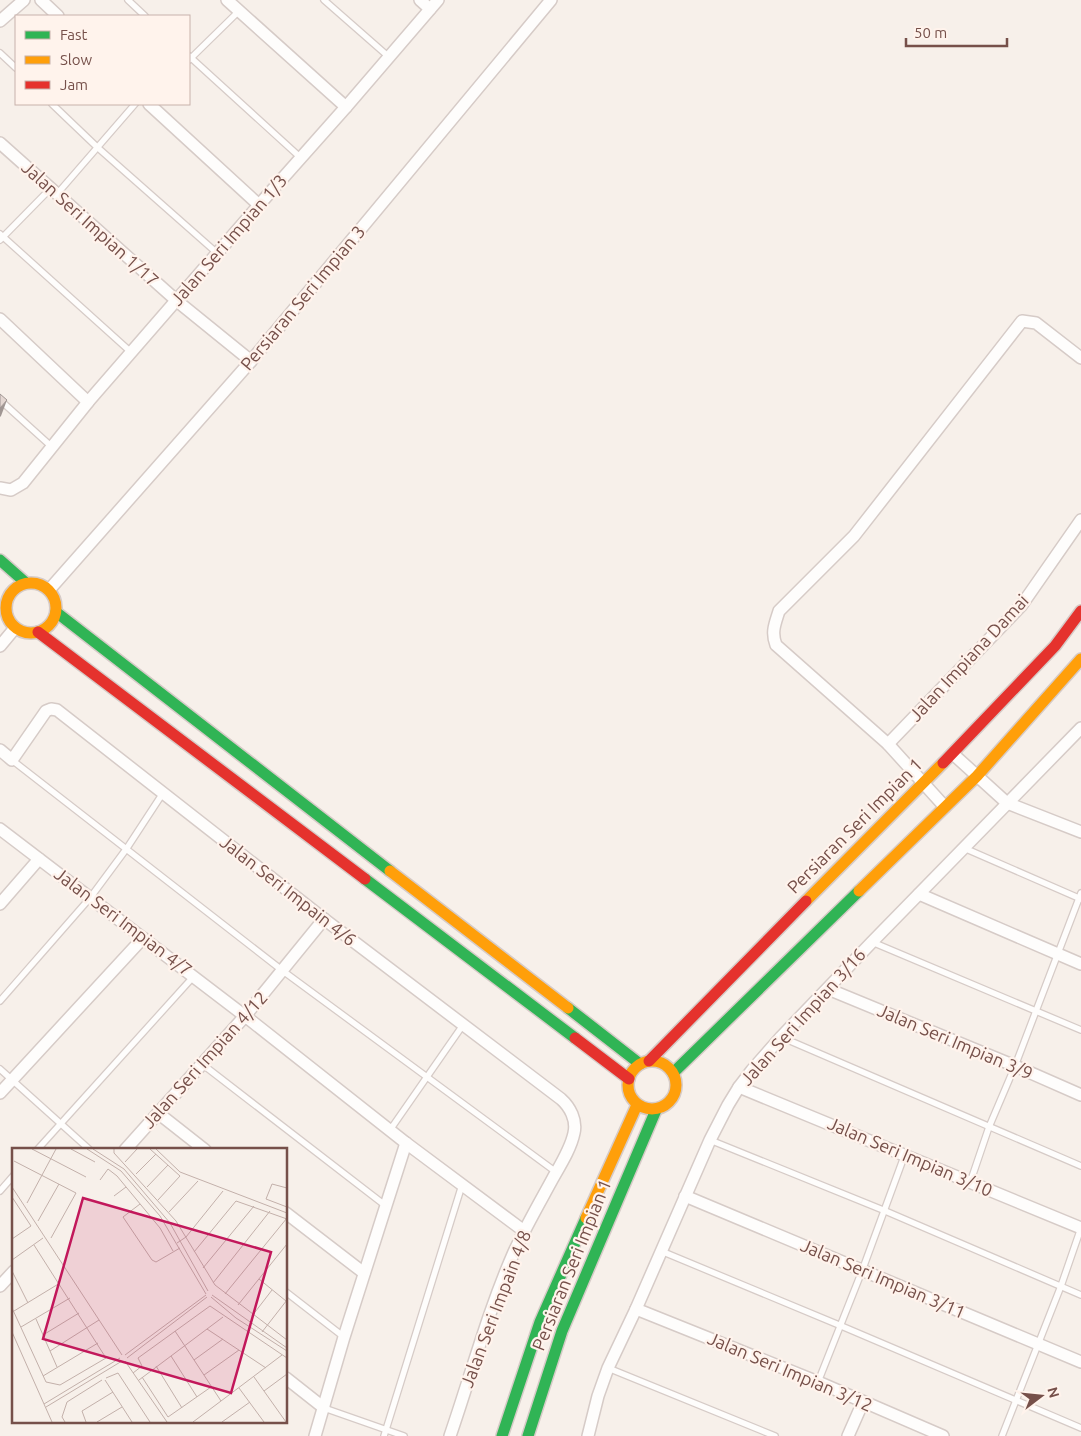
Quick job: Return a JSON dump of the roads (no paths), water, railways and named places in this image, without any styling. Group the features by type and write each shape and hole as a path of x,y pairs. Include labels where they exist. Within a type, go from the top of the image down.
{"street":[{"path":"0,21 24,0"},
{"path":"41,0 57,15"},
{"path":"227,0 346,107"},
{"path":"420,0 434,4"},
{"name":"Persiaran Seri Impian 3","path":"49,590 251,361 551,0"},
{"name":"Jalan Seri Impian 1/3","path":"0,488 11,490 23,482 88,402 434,4"},
{"path":"150,105 258,205"},
{"name":"Jalan Seri Impian 1/17","path":"0,143 177,301 251,361"},
{"path":"0,319 88,402"},
{"path":"945,807 888,744 776,645 772,634 779,611 854,536 1022,321 1036,323 1081,358"},
{"name":"Jalan Impiana Damai","path":"888,744 1021,606 1081,520"},
{"path":"0,560 26,583"},
{"path":"34,582 42,585 49,590 55,600 56,612 53,621 46,628 38,632 30,633 15,628 8,617 3,600 16,587 26,583 34,582"},
{"name":"Persiaran Seri Impian 1","path":"644,1063 953,754 1055,646 1081,611"},
{"path":"56,612 644,1063"},
{"path":"0,646 15,628"},
{"path":"38,632 629,1079"},
{"path":"673,1073 977,776 1081,659"},
{"name":"Jalan Seri Impain 4/6","path":"12,760 46,711 56,710 324,919 561,1099 572,1113 575,1131"},
{"name":"Jalan Seri Impian 3/16","path":"590,1435 598,1396 608,1368 710,1140 728,1105 740,1087 752,1070 781,1038 872,942 1081,728"},
{"path":"0,750 12,760"},
{"path":"953,754 1008,803 1081,832"},
{"name":"Jalan Seri Impian 4/7","path":"0,829 194,976 462,1186 524,1231"},
{"path":"0,904 39,859"},
{"path":"919,894 1081,964"},
{"name":"Jalan Seri Impian 4/12","path":"127,1148 245,1016 324,919"},
{"path":"0,1093 143,938"},
{"name":"Jalan Seri Impian 3/9","path":"828,989 1081,1095"},
{"path":"658,1062 667,1066 673,1073 676,1082 676,1092 672,1100 664,1107 656,1110 646,1109 638,1105 631,1098 628,1089 629,1079 633,1070 644,1063 658,1062"},
{"name":"Jalan Seri Impian 3/10","path":"740,1087 1081,1228"},
{"path":"502,1436 540,1322 638,1105"},
{"name":"Persiaran Seri Impian 1","path":"528,1436 562,1331 656,1110"},
{"path":"158,1113 202,1148"},
{"name":"Jalan Seri Impain 4/8","path":"450,1436 492,1311 524,1231 556,1172 575,1131"},
{"path":"315,1436 344,1337 406,1143"},
{"name":"Jalan Seri Impian 3/11","path":"685,1196 1081,1362"},
{"path":"288,1215 364,1273"},
{"path":"1,1283 12,1273"},
{"name":"Jalan Seri Impian 3/12","path":"636,1309 818,1382 943,1436"},
{"path":"288,1380 324,1408"},
{"path":"848,1436 863,1402"}],"lane":[{"path":"128,0 144,15"},
{"path":"324,0 389,57"},
{"path":"190,57 239,11"},
{"path":"0,53 15,67"},
{"path":"190,59 301,158"},
{"path":"53,105 97,148 218,254"},
{"path":"132,353 1,237 54,191 97,148 135,105"},
{"path":"0,400 52,447"},
{"path":"12,760 283,971 556,1172"},
{"path":"0,1001 90,898 163,793"},
{"path":"964,848 1080,897 1015,1066 989,1127 970,1182"},
{"path":"872,942 1081,1030"},
{"path":"39,1148 194,976"},
{"path":"390,1130 428,1078 463,1025"},
{"path":"781,1038 1081,1166"},
{"path":"202,1064 386,1206"},
{"path":"0,1069 88,1148"},
{"path":"710,1140 883,1210 1081,1295"},
{"path":"818,1382 862,1271 905,1154"},
{"path":"0,1191 12,1178"},
{"path":"385,1433 462,1186"},
{"path":"1002,1436 1061,1286 1081,1228"},
{"path":"661,1251 1081,1428"},
{"path":"288,1294 344,1337"},
{"path":"608,1368 775,1436"},
{"path":"324,1408 385,1433 404,1436"}]}
